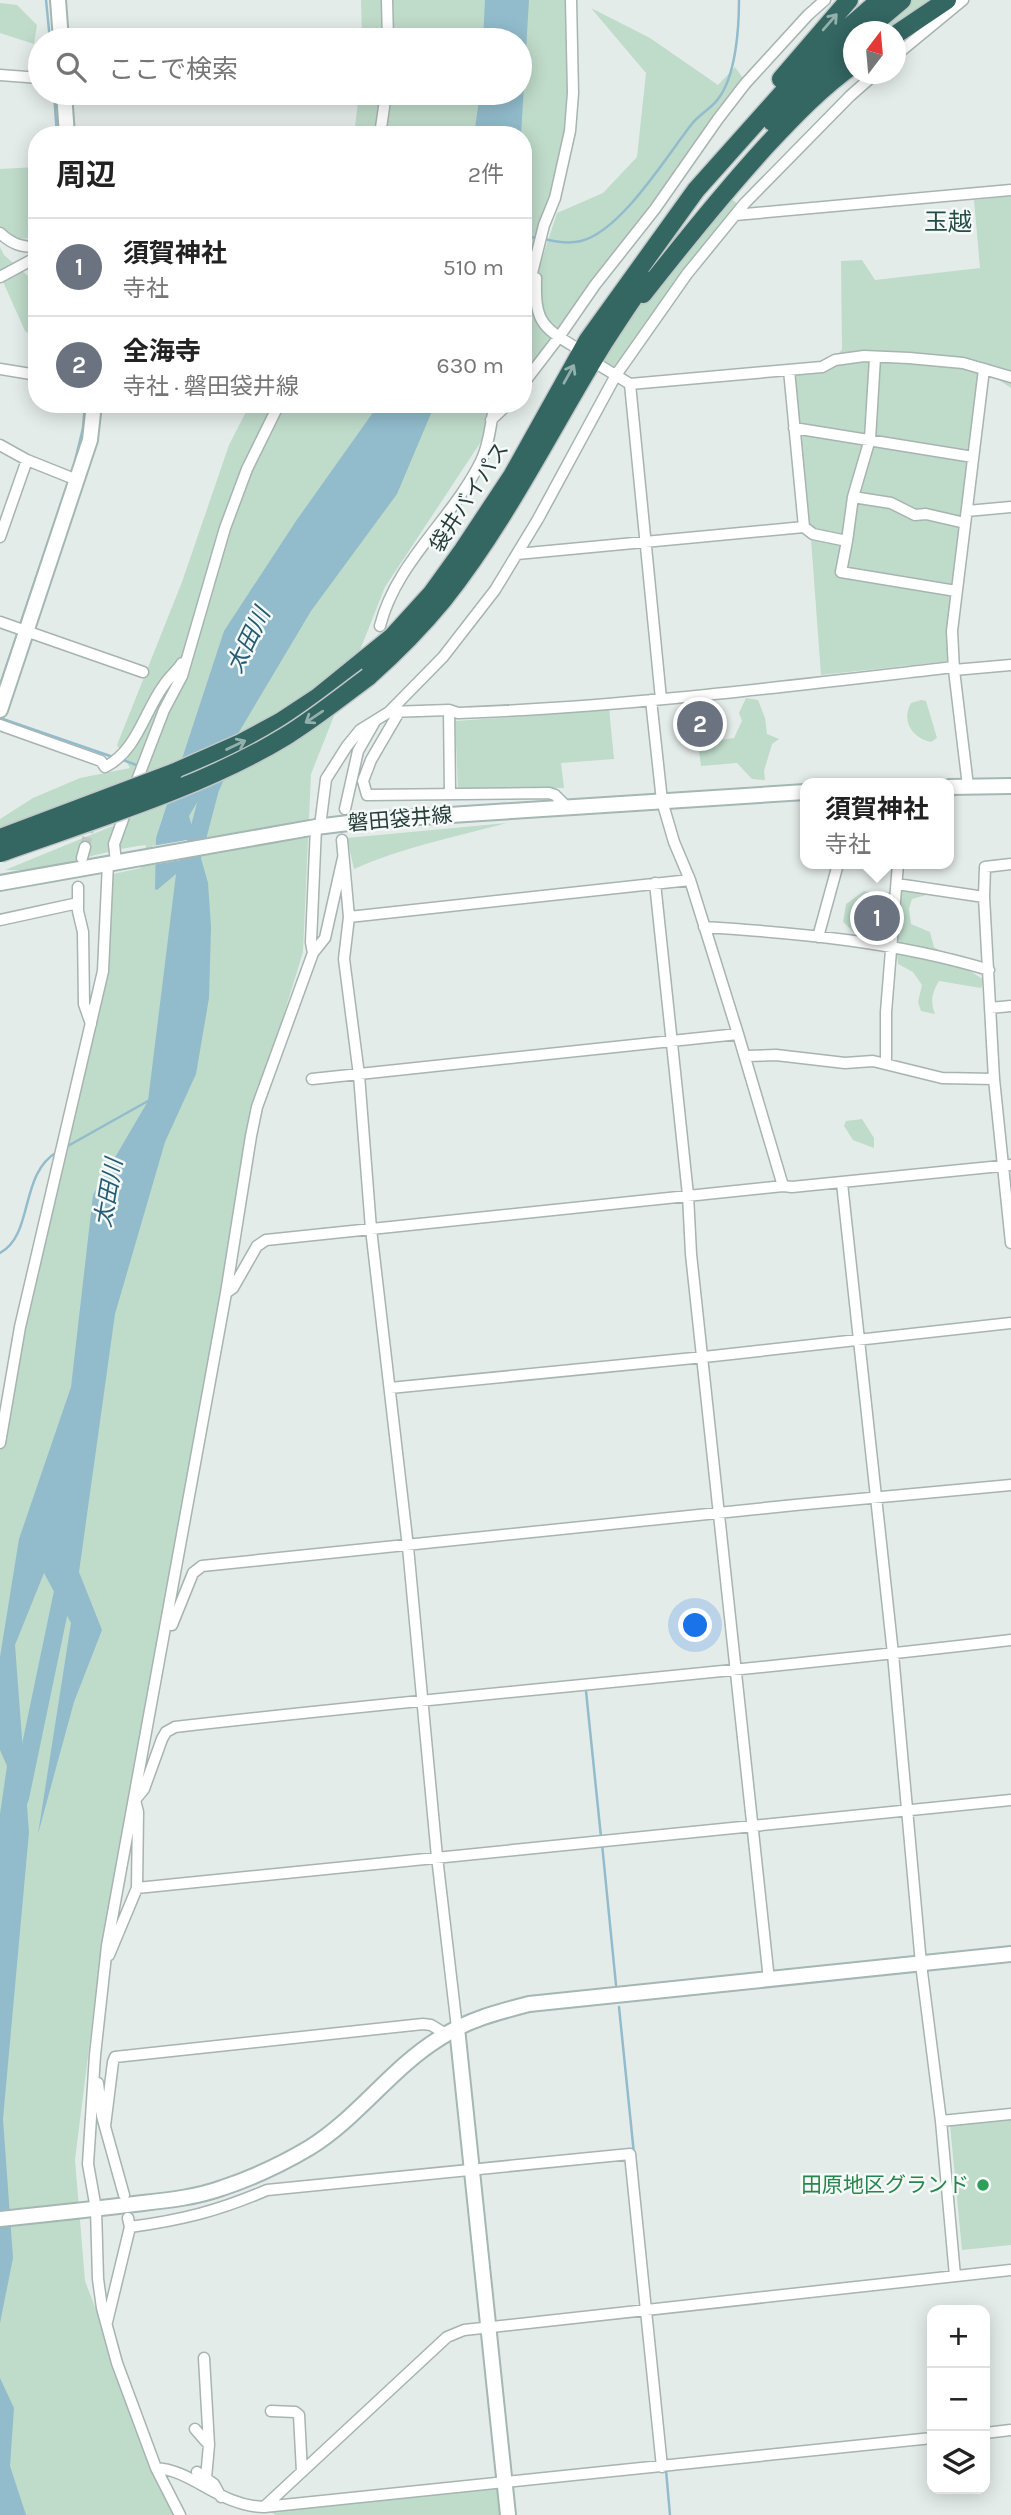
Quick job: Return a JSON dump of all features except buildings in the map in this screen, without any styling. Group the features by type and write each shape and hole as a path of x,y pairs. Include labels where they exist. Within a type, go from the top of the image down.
{"highway":[{"path":"696,190 749,116 849,0"},
{"name":"袋井バイパス","path":"0,853 178,788 247,757 285,736 363,671 432,593 463,550 512,476 588,340 696,190 787,88 842,33 880,0"},
{"path":"877,21 902,0"},
{"path":"906,28 947,0"},
{"name":"袋井バイパス","path":"0,838 161,778 240,743 403,645 475,556 651,271 705,196 763,131 843,51"},
{"path":"600,357 719,198 805,105 843,73"},
{"path":"0,865 120,809"}],"street":[{"path":"58,0 60,28"},
{"path":"387,0 388,28"},
{"path":"532,279 544,225 555,198 570,131 573,81 571,0"},
{"path":"532,372 595,285 655,209 718,118 751,77 825,0"},
{"path":"906,47 963,0"},
{"path":"0,75 28,77"},
{"path":"567,807 555,795 549,793 368,795 363,781 394,712 472,622 517,554 616,375 687,274 735,215 864,84"},
{"path":"65,105 66,126"},
{"path":"381,126 384,105"},
{"path":"735,215 1011,190"},
{"path":"0,233 11,244 28,247"},
{"path":"0,277 28,262"},
{"path":"536,266 536,302 543,325 575,347"},
{"path":"600,357 616,375 630,384 822,367 835,360 864,356 963,363 1011,377"},
{"path":"876,358 870,439 853,497 841,572 956,591"},
{"path":"0,369 28,374"},
{"path":"968,786 952,631 984,369"},
{"path":"789,370 804,527"},
{"path":"630,384 645,541 662,801 674,842 690,880 783,1186"},
{"path":"0,710 90,440 93,413"},
{"path":"0,1443 20,1327 106,950 116,861 114,844 146,755 181,676 225,528 247,469 275,413"},
{"path":"380,626 385,606 400,577 460,496 480,463 488,446 493,413"},
{"path":"491,420 498,413"},
{"path":"794,428 973,457"},
{"path":"0,444 27,460 77,480"},
{"path":"0,537 27,460"},
{"path":"853,497 891,503 915,515 926,514 965,523"},
{"path":"967,511 1011,507"},
{"path":"517,554 804,527 813,534 847,541"},
{"path":"0,622 143,672"},
{"path":"0,725 101,761 105,766 115,762 127,749 163,685 180,667 190,647"},
{"path":"313,953 311,942 315,889 315,827 326,779 360,730 394,712 519,711 656,700 954,668 1011,666"},
{"path":"449,710 450,794"},
{"path":"345,809 358,751 374,723"},
{"path":"954,787 1011,786"},
{"name":"磐田袋井線","path":"0,883 315,827 373,820 800,792"},
{"path":"342,840 349,917 344,959 359,1075 371,1229 408,1546 452,2031 472,2169 508,2515"},
{"path":"82,858 85,847"},
{"path":"180,2515 156,2468 117,2363 102,2308 88,2210 95,2055 106,1960 257,1107 313,953 325,938 343,858"},
{"path":"1011,864 985,867 984,897 994,1079 1007,1166 1011,1243"},
{"path":"818,937 837,869"},
{"path":"886,1065 886,1012 898,869"},
{"path":"349,917 690,880"},
{"path":"655,883 688,1195 691,1254 769,1980"},
{"path":"897,884 984,897"},
{"path":"79,887 84,1004 91,1024"},
{"path":"0,920 78,903"},
{"path":"704,927 776,931 892,947 989,970"},
{"path":"990,1008 1011,1006"},
{"path":"312,1079 738,1034"},
{"path":"745,1056 776,1055 845,1063 873,1061 942,1077 994,1079"},
{"path":"226,1293 233,1288 257,1246 266,1240 688,1195 783,1186 792,1188 1007,1166"},
{"path":"842,1183 955,2276"},
{"path":"390,1388 1011,1323"},
{"path":"164,1642 197,1568 1011,1485"},
{"path":"135,1800 144,1789 162,1739 166,1732 175,1727 422,1699 735,1670 1011,1640"},
{"path":"106,1960 137,1888 138,1812 135,1800"},
{"path":"137,1888 1011,1800"},
{"path":"0,2219 176,2199 220,2189 282,2163 311,2146 341,2124 401,2067 452,2031 480,2018 529,2004 1011,1954"},
{"path":"105,2126 113,2062 116,2057 424,2024 452,2031"},
{"path":"95,2055 105,2126 124,2195"},
{"path":"941,2121 1011,2114"},
{"path":"107,2322 129,2222 176,2220 227,2207 267,2190 629,2154 649,2310 664,2467"},
{"path":"267,2511 302,2472 447,2336 464,2330 489,2325 1011,2270"},
{"path":"204,2358 209,2445 202,2475 214,2484 221,2497"},
{"path":"271,2411 295,2412 299,2415 302,2472"},
{"path":"195,2429 209,2445"},
{"path":"990,2432 1011,2430"},
{"path":"156,2468 169,2469 221,2497 267,2511 505,2482 927,2439"}],"green space":[{"path":"361,0 569,0 573,69 564,141 532,267 532,126 355,126 358,105 532,105 532,28 362,28"},
{"path":"907,0 940,0 906,22 882,21"},
{"path":"0,3 17,5 37,25 37,28 28,28 28,42 0,33"},
{"path":"591,8 650,38 718,85 735,67 743,78 650,215 555,343 532,366 532,289 557,213 603,193 637,157 646,73"},
{"path":"28,167 28,238 13,239 0,229 0,169"},
{"path":"724,193 739,205 616,375 599,360"},
{"path":"1011,196 1011,388 984,370 947,627 950,661 821,675 811,539 793,370 835,360 842,349 841,261 862,260 875,280 980,268 974,200"},
{"path":"0,247 4,255 28,276 28,334 25,331 0,275"},
{"path":"245,413 494,413 490,428 385,587 311,774 303,952 251,1121 156,1684 96,1992 75,2160 85,2281 133,2406 181,2515 0,2515 0,1451 46,1212 103,971 113,874 141,868 146,845 41,868 5,870 154,809 134,776 127,783 0,834 0,819 33,798 80,778 130,768 117,745 182,582 229,445"},
{"path":"746,698 758,700 765,718 767,734 779,739 772,744 764,771 765,780 752,779 737,763 701,766 698,743 734,738 742,721 739,713"},
{"path":"926,701 937,738 931,742 918,737 908,722 911,703"},
{"path":"609,708 614,759 561,763 564,788 458,788 455,721"},
{"path":"507,823 410,848 354,869 347,838"},
{"path":"914,886 926,888 926,895 912,899 909,909 911,924 930,932 934,947 984,980 981,988 939,981 932,997 935,1014 921,1011 918,1002 922,985 913,972 898,964 897,954 857,935 843,922 846,904 864,891 881,894"},
{"path":"862,1119 874,1138 874,1148 853,1140 844,1126 846,1121"},
{"name":"田原地区グランド","path":"1011,2119 1011,2245 962,2250 950,2125"},
{"path":"500,2487 503,2515 275,2515 269,2510"}],"water":[{"path":"485,0 529,0 527,28 484,28"},
{"path":"478,105 523,105 522,126 475,126"},
{"path":"373,413 431,413 397,494 311,611 189,816 208,883 211,927 209,998 196,1074 165,1142 115,1314 79,1572 102,1630 74,1702 38,1834 71,1623 44,1573 15,1645 29,1832 3,2119 13,2258 0,2323 0,1814 7,1766 0,1750 0,1657 19,1539 71,1387 93,1195 148,1101 176,874 155,889 156,838 224,631 296,521"},
{"path":"0,2378 14,2408 10,2466 26,2515 0,2515"}],"pier":[{"path":"199,838 204,856 152,865 152,846"}],"waterway":[{"path":"46,0 49,28"},
{"path":"544,239 581,241 612,223 642,191 694,121 715,103 724,89 733,65 739,0"},
{"path":"55,105 56,126"},
{"path":"532,237 537,238"},
{"path":"20,625 74,465 84,413"},
{"path":"0,685 18,632"},
{"path":"0,718 113,757"},
{"path":"123,760 139,766"},
{"name":"太田川","path":"191,861 210,789 222,761"},
{"path":"66,1147 148,1101"},
{"path":"0,1253 11,1244 18,1233 37,1175 45,1162 57,1152"},
{"name":"太田川","path":"20,1798 65,1582"},
{"path":"586,1691 601,1837"},
{"path":"602,1844 616,1985"},
{"path":"619,2007 634,2154"},
{"path":"666,2470 670,2515"}],"tunnel":[{"path":"85,847 91,820"}],"place":[{"name":"全海寺","path":"700,724"},
{"name":"須賀神社","path":"877,918"},
{"name":"田原地区グランド","path":"983,2185"}],"district":[{"name":"玉越","path":"948,222"}]}
